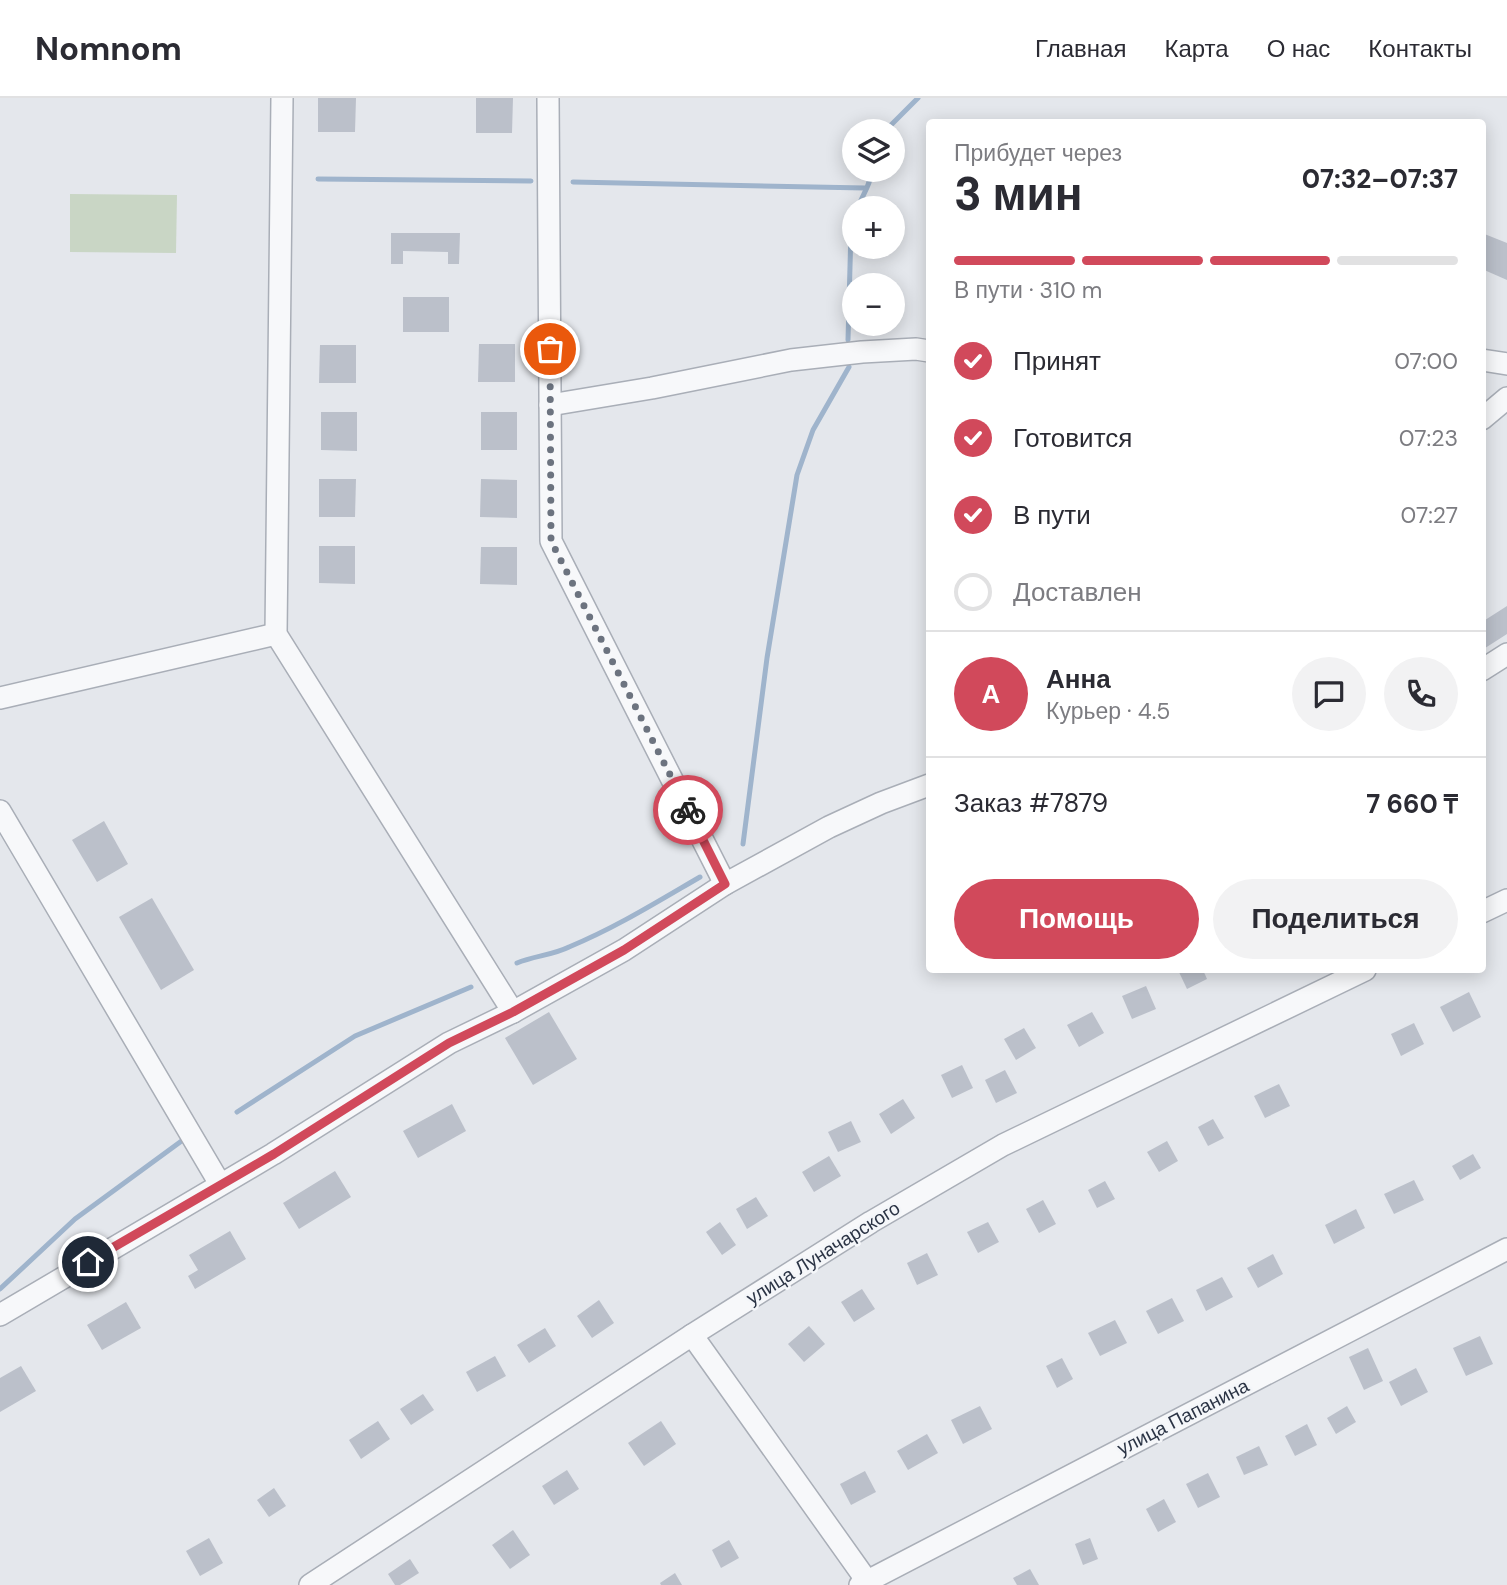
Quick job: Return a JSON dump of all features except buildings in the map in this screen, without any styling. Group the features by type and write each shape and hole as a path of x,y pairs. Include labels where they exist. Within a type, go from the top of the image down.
{"street":[{"path":"282,98 276,634 513,1012"},
{"path":"548,98 551,541 725,884"},
{"path":"550,405 790,360 916,349 926,351"},
{"path":"1486,360 1507,364"},
{"path":"1486,416 1507,398"},
{"path":"0,698 276,634"},
{"path":"1486,667 1507,654"},
{"path":"0,1315 274,1154 449,1043 513,1012 624,950 725,884 829,827 926,786"},
{"path":"0,811 220,1184"},
{"path":"1486,910 1507,900"},
{"name":"улица Луначарского","path":"310,1585 692,1335 871,1222 1003,1144 1359,973"},
{"name":"улица Папанина","path":"863,1583 901,1576 1507,1249"},
{"path":"692,1335 863,1583"}],"green space":[{"path":"70,194 177,195 176,253 70,252"}],"waterway":[{"path":"897,119 918,98"},
{"path":"318,179 531,181"},
{"path":"573,182 865,188"},
{"path":"863,196 869,182"},
{"path":"848,340 850,259"},
{"path":"743,844 767,658 797,475 813,430 849,367"},
{"path":"517,963 557,952 586,940 700,877"},
{"path":"237,1112 355,1036 471,987"},
{"path":"0,1289 75,1219 187,1137"}],"way so far":[{"path":"550,349 551,541 688,810"}],"route":[{"path":"88,1262 274,1154 449,1043 513,1012 624,950 725,884 688,810"}]}
